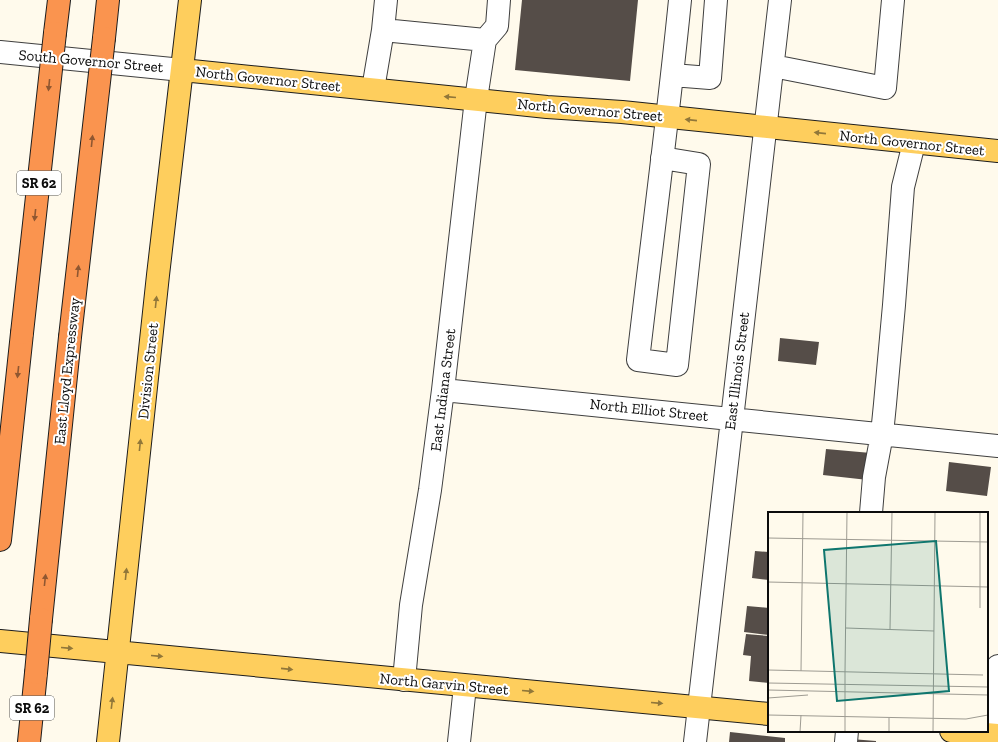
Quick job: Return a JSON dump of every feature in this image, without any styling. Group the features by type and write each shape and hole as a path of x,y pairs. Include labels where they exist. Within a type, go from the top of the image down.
{"highway":[{"name":"SR 62","path":"0,540 59,0"},
{"name":"East Lloyd Expressway","path":"28,742 70,337 108,0"}],"main road":[{"name":"Division Street","path":"108,742 158,275 190,0"},
{"name":"North Governor Street","path":"182,70 998,151"},
{"name":"North Garvin Street","path":"0,642 768,714"},
{"path":"958,732 994,737"}],"street":[{"path":"373,89 384,30 386,0"},
{"path":"384,30 485,40 497,26 499,0"},
{"path":"662,158 700,164 677,366 638,360 680,0"},
{"path":"672,75 710,78 716,0"},
{"name":"East Illinois Street","path":"695,742 767,127 780,0"},
{"path":"773,66 885,88 893,0"},
{"name":"East Indiana Street","path":"404,680 411,605 430,490 444,390 476,99 485,40"},
{"name":"South Governor Street","path":"0,52 182,70"},
{"path":"871,512 874,477 882,434 903,187 914,143"},
{"name":"North Elliot Street","path":"444,390 998,446"},
{"path":"994,737 993,714 998,666"},
{"path":"459,742 465,686"},
{"path":"846,742 847,732"}],"building":[{"path":"522,0 638,0 630,81 515,70"},
{"path":"780,338 819,342 816,365 778,361"},
{"path":"826,449 871,453 868,480 823,475"},
{"path":"949,462 991,467 987,496 946,491"},
{"path":"755,551 768,552 768,580 752,578"},
{"path":"747,606 768,608 768,635 744,632"},
{"path":"746,634 768,636 768,683 749,681 751,656 743,655"},
{"path":"730,732 785,738 785,742 729,742"},
{"path":"851,739 876,741 876,742 851,742"}]}
